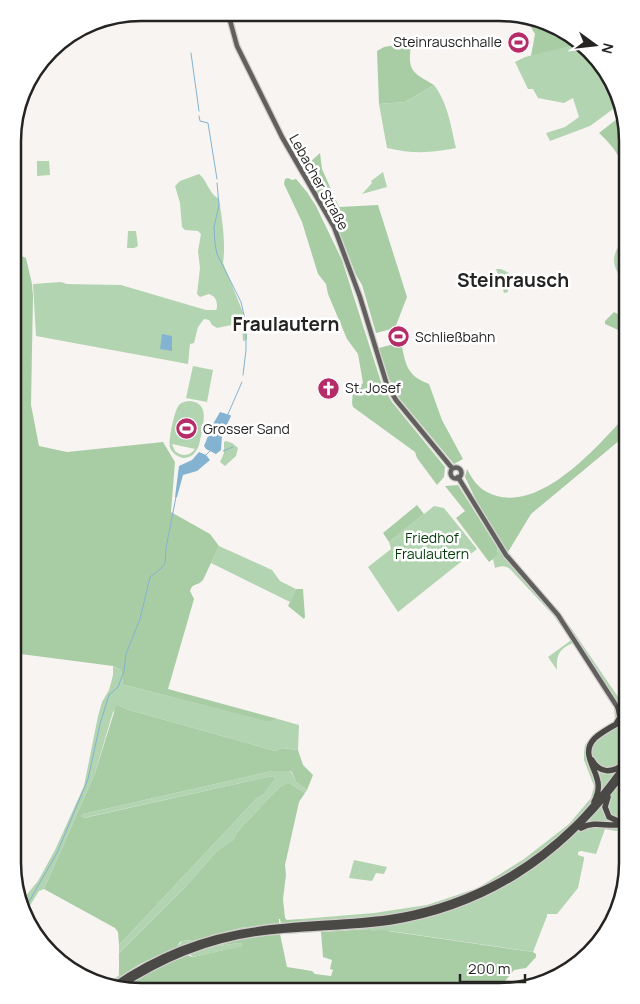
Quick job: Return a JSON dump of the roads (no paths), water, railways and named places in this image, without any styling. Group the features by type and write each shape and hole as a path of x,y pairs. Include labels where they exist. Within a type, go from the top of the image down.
{"highway":[{"path":"591,808 598,785 589,759 589,748 594,739 616,724 618,720"},
{"path":"618,727 596,741 591,754 596,766 603,770 613,771 618,768"},
{"path":"121,981 146,965 173,952 229,934 284,926 388,918 454,902 496,883 526,865 563,837 591,808 618,773"},
{"path":"127,982 148,969 175,956 230,938 285,930 388,922 447,909 488,892 520,874 557,848 575,831 618,781"},
{"path":"611,790 605,803 607,814 618,820"},
{"path":"575,831 594,823 618,825"}],"main road":[{"name":"Lebacher Straße","path":"230,21 234,40 285,144 334,227 360,297 383,376 391,393 452,468 451,476 458,477 506,555 561,619 618,707"}],"water":[{"path":"162,334 172,336 172,351 160,349"},
{"path":"220,412 231,416 222,435 221,450 216,454 204,446"},
{"path":"199,452 206,455 210,460 197,471 183,475 177,497 175,497 179,466 192,460"}],"waterway":[{"path":"191,53 199,111"},
{"path":"199,116 200,121 208,123 217,179"},
{"path":"217,183 219,205 214,227 215,244 217,254 241,302 244,315 246,350 243,375"},
{"path":"228,414 242,382"},
{"path":"223,451 233,447"},
{"path":"206,455 210,451"},
{"path":"28,903 57,853 88,779 100,724 109,695 118,687 124,671 126,654 140,619 150,577 165,564 166,548 176,497"}],"place":[{"name":"Steinrauschhalle","path":"518,42"},
{"name":"Schließbahn","path":"399,337"},
{"name":"St. Josef","path":"329,388"},
{"name":"Grosser Sand","path":"187,429"}],"district":[{"name":"Steinrausch","path":"513,280"},
{"name":"Fraulautern","path":"286,324"}],"park label":[{"name":"Friedhof Fraulautern","path":"432,546"}]}
